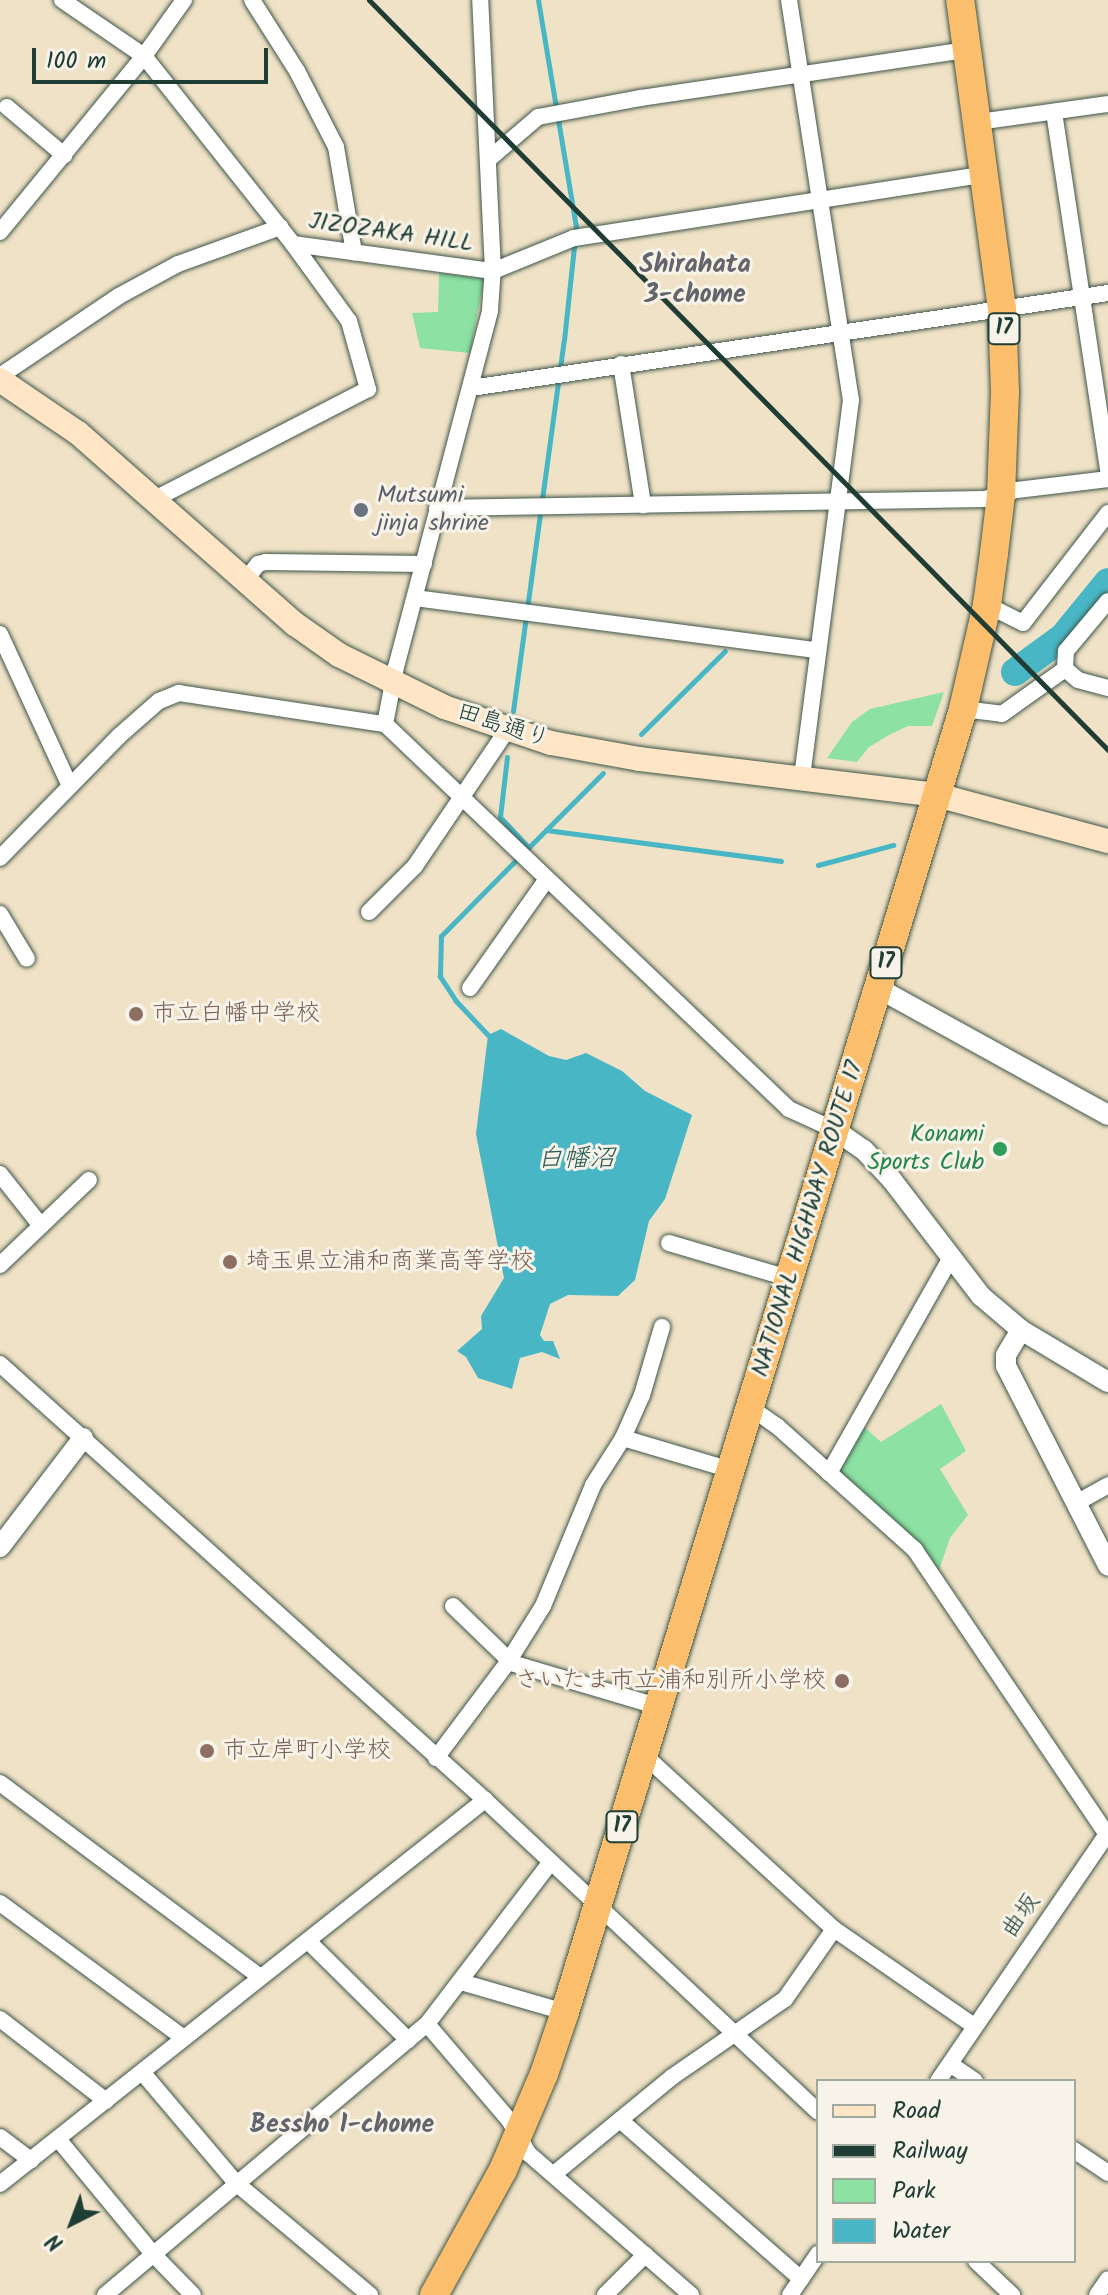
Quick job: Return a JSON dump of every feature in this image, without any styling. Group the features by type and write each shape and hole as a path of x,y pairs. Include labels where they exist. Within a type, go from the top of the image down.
{"highway":[{"name":"17","path":"960,0 978,122"},
{"name":"NATIONAL HIGHWAY ROUTE 17","path":"434,2295 472,2230 518,2136 565,2012 963,709 987,605 1001,495 1005,393 1002,309 978,122"}],"main road":[{"name":"田島通り","path":"0,378 78,433 244,582 339,655 444,707 551,743 640,759 937,795 1108,841"}],"street":[{"path":"62,0 144,56 280,227 349,321 368,389 153,500"},
{"path":"2,225 64,155 144,56 184,0"},
{"path":"252,0 297,71 336,147 354,252"},
{"path":"385,724 392,683 490,310 489,159 480,0"},
{"path":"789,0 851,400 816,650 802,778"},
{"path":"489,159 538,117 967,50"},
{"path":"978,122 1108,104"},
{"path":"7,107 64,155"},
{"path":"1054,112 1108,471"},
{"path":"488,270 574,238 986,174"},
{"path":"0,378 119,296 178,264 280,227"},
{"name":"JIZOZAKA HILL","path":"293,244 488,270"},
{"path":"471,388 1108,293"},
{"path":"621,364 643,505"},
{"path":"437,508 985,499 1108,479"},
{"path":"987,605 1023,623 1108,513"},
{"path":"244,582 258,564 266,562 424,564"},
{"path":"415,598 816,650"},
{"path":"1065,669 1066,651 1108,601"},
{"path":"0,634 70,786"},
{"path":"1065,669 1078,680 1108,688"},
{"path":"963,709 1002,714 1065,669"},
{"path":"0,858 159,701 179,693 385,724 789,1109 835,1130 864,1150 892,1180 981,1296 1021,1330 1108,1382"},
{"path":"369,912 415,866 507,730"},
{"path":"470,988 547,879"},
{"path":"0,914 27,959"},
{"path":"878,988 1108,1115"},
{"path":"0,1174 41,1226"},
{"path":"0,1265 89,1180"},
{"path":"669,1243 788,1278"},
{"path":"829,1473 950,1259"},
{"path":"436,1758 508,1661 543,1606 593,1485 623,1438 642,1395 662,1327"},
{"path":"1021,1330 1006,1355 1006,1366 1108,1565"},
{"path":"0,1364 485,1800 816,2110"},
{"path":"751,1408 915,1550 1106,1842"},
{"path":"0,1547 83,1438"},
{"path":"623,1438 731,1470"},
{"path":"1076,1503 1108,1485"},
{"path":"453,1606 508,1661 657,1706"},
{"path":"644,1755 834,1929 974,2026"},
{"path":"0,1783 260,1977"},
{"path":"0,2184 485,1800"},
{"name":"曲坂","path":"939,2079 1106,1842"},
{"path":"105,2295 427,2024 550,1863"},
{"path":"0,1903 184,2038"},
{"path":"554,2174 620,2120 785,1999 834,1929"},
{"path":"308,1941 408,2040"},
{"path":"461,1982 565,2012"},
{"path":"0,2019 106,2101"},
{"path":"427,2024 518,2136 529,2154 691,2295"},
{"path":"950,2064 972,2079"},
{"path":"142,2072 236,2183 370,2295"},
{"path":"620,2120 801,2279"},
{"path":"0,2137 31,2160"},
{"path":"58,2139 153,2254 193,2295"},
{"path":"1076,2151 1108,2173"},
{"path":"605,2295 645,2255"},
{"path":"790,2295 816,2257"},
{"path":"978,2263 1012,2295"},
{"path":"1097,2295 1108,2279"}],"green space":[{"path":"439,273 484,279 470,353 420,348 412,313 438,312"},
{"path":"944,692 932,726 908,726 889,735 869,747 857,762 827,758 852,722 870,709"},
{"path":"941,1404 966,1451 940,1469 968,1515 950,1538 938,1573 837,1471 863,1426 881,1442"}],"water":[{"name":"白幡沼","path":"501,1029 549,1056 566,1060 586,1053 622,1071 645,1091 692,1115 665,1199 649,1221 635,1280 618,1296 568,1295 550,1304 540,1335 544,1341 553,1341 560,1359 542,1352 520,1358 512,1389 478,1378 466,1357 457,1351 482,1329 481,1316 504,1278 476,1134 488,1035"}],"waterway":[{"path":"513,711 564,340 576,227 538,0"},
{"path":"1015,672 1063,637 1108,582"},
{"path":"641,734 725,651"},
{"path":"507,757 500,817 529,848"},
{"path":"528,848 603,773"},
{"path":"546,830 781,861"},
{"path":"818,865 893,845"},
{"path":"488,1035 456,1001 440,976 441,936 515,861"}],"railway":[{"path":"369,0 1108,750"}],"place":[{"name":"Mutsumi jinja shrine","path":"361,510"},
{"name":"市立白幡中学校","path":"136,1014"},
{"name":"Konami Sports Club","path":"1000,1149"},
{"name":"埼玉県立浦和商業高等学校","path":"230,1262"},
{"name":"さいたま市立浦和別所小学校","path":"842,1681"},
{"name":"市立岸町小学校","path":"207,1751"}],"district":[{"name":"Shirahata 3-chome","path":"695,281"},
{"name":"Bessho 1-chome","path":"342,2126"}]}
